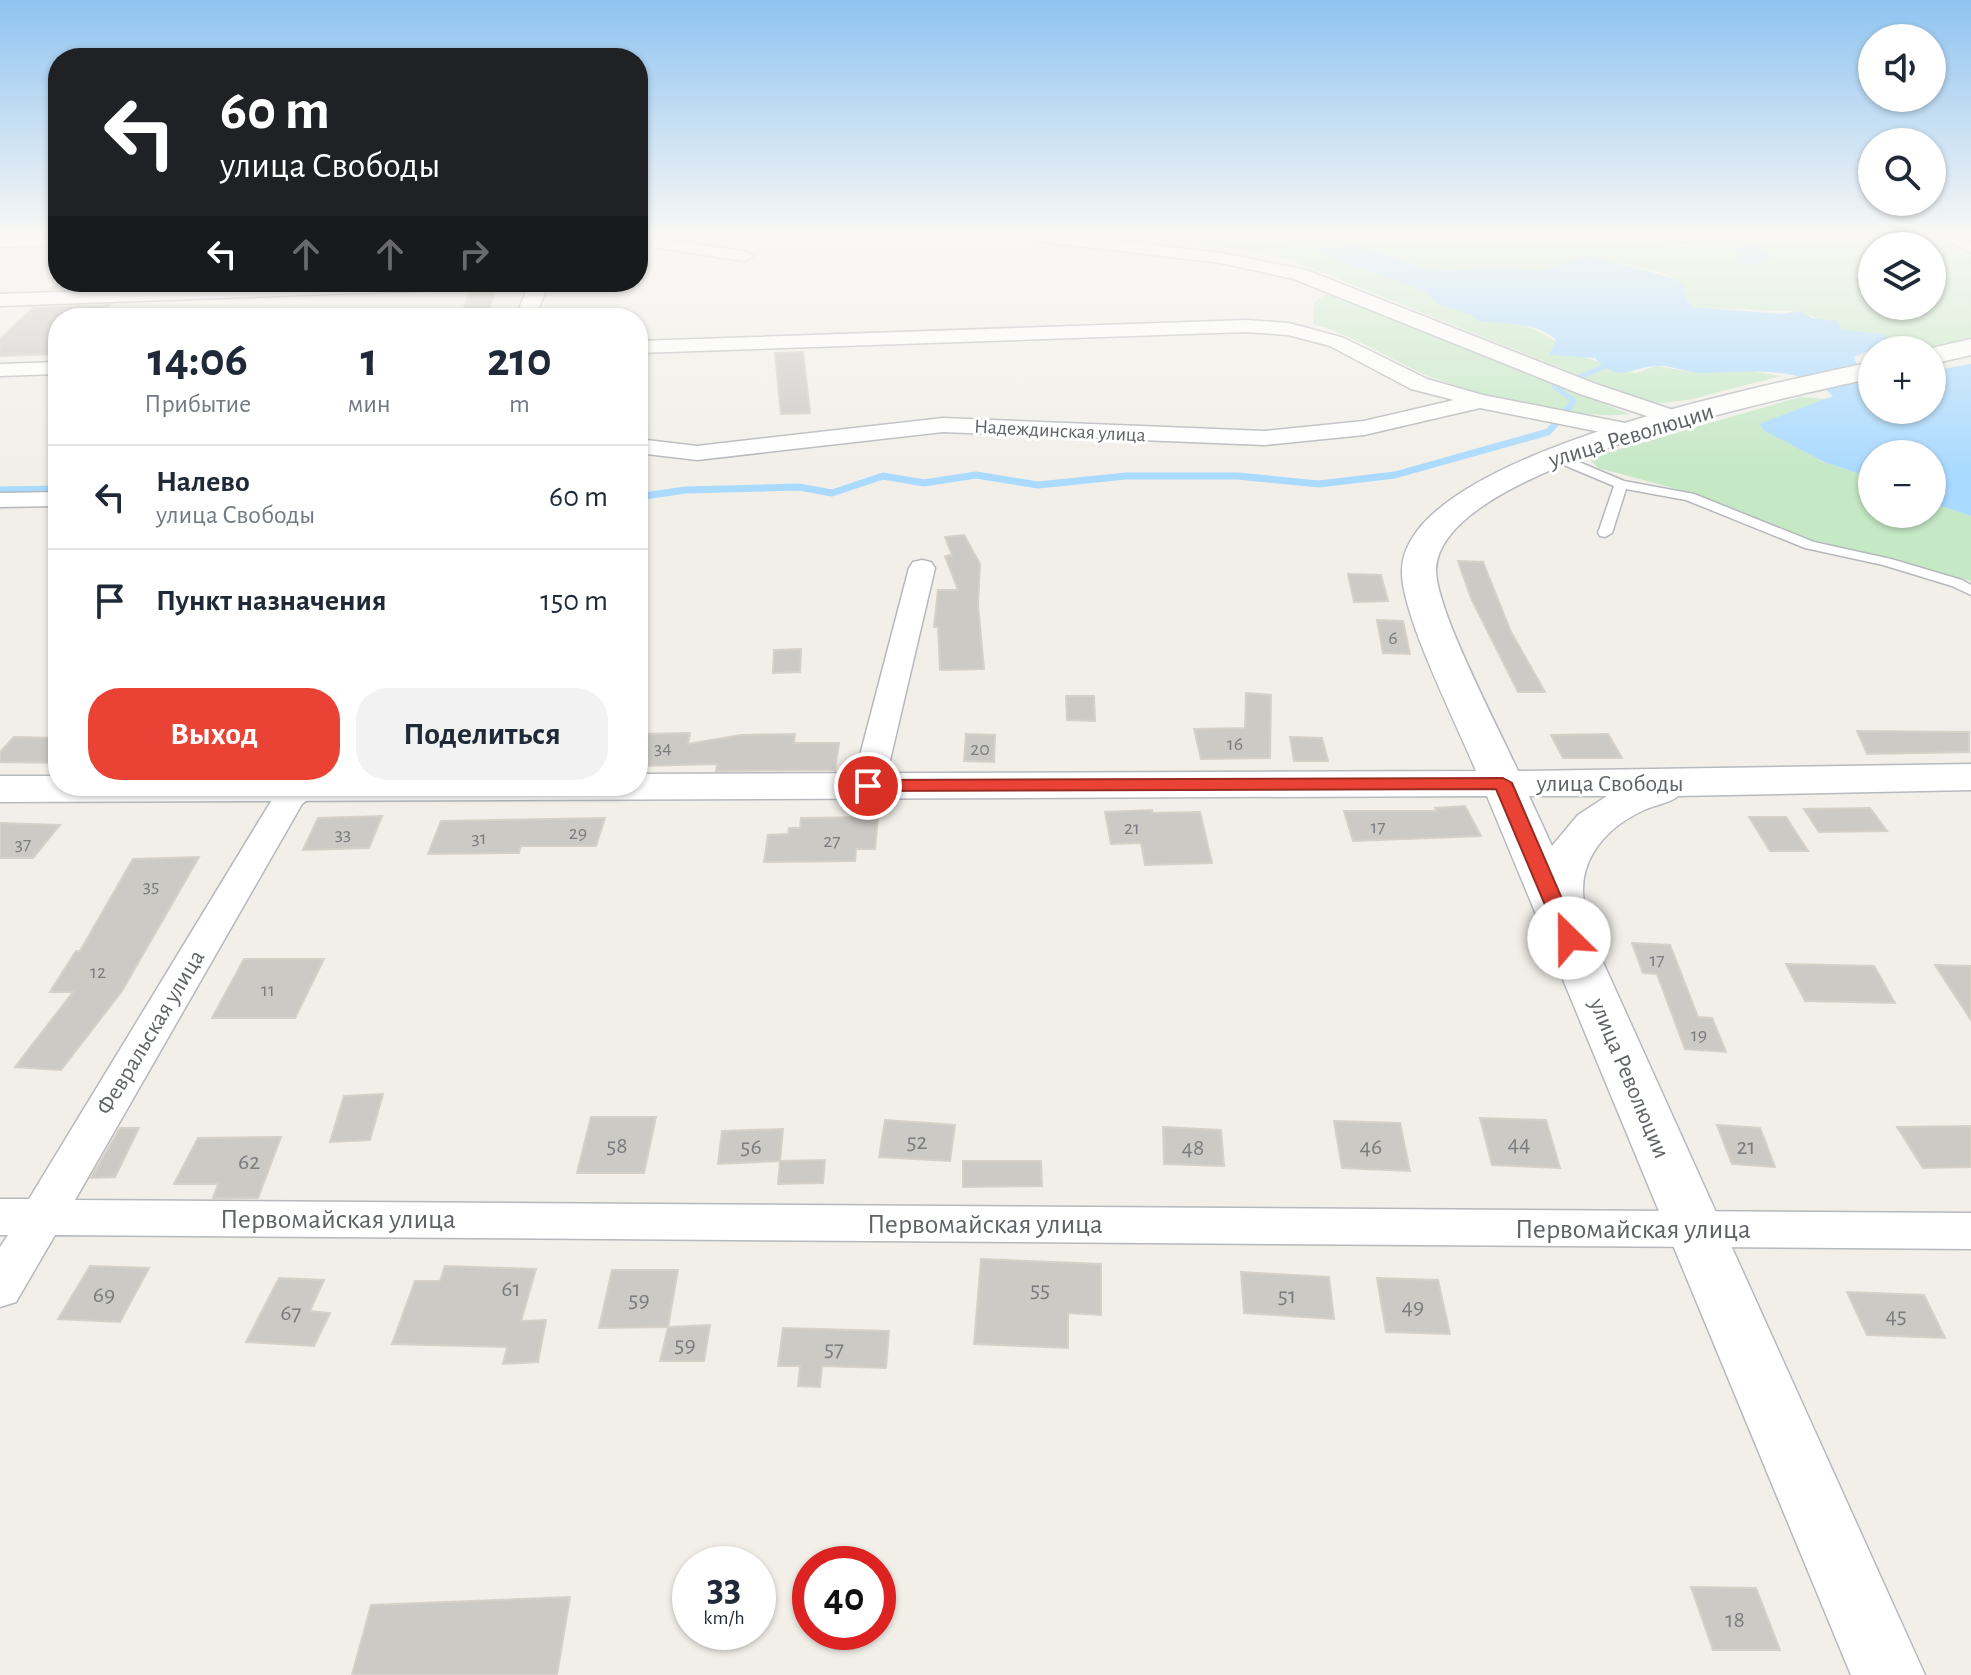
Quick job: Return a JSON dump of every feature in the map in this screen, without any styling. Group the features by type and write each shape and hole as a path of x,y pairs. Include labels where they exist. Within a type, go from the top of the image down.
{"main road":[{"path":"1946,353 1971,347"},
{"name":"улица Революции","path":"1858,373 1630,431 1503,479 1454,508 1427,542 1419,574 1428,606 1569,938 1888,1675"},
{"name":"улица Свободы","path":"648,786 1691,783 1971,777"},
{"path":"1569,938 1558,891 1569,853 1599,819 1641,794 1691,783"},
{"name":"улица Свободы","path":"0,789 48,789"}],"street":[{"path":"1400,314 1588,389 1674,418"},
{"path":"648,347 1246,326 1289,329 1337,342 1419,384 1480,401 1630,431"},
{"path":"0,370 48,368"},
{"name":"Надеждинская улица","path":"648,447 711,452 943,425 1265,438 1364,428 1480,401"},
{"path":"0,500 48,499"},
{"path":"868,786 922,568"},
{"name":"Февральская улица","path":"0,1288 20,1216 293,796"},
{"name":"Первомайская улица","path":"20,1216 1971,1231"}],"lane":[{"path":"1556,457 1621,484 1689,497 1810,545 1886,562 1957,583 1971,591"},
{"path":"1605,533 1621,484"}],"green space":[{"path":"1313,314 1386,314 1629,414 1585,414 1558,410 1474,391 1416,371 1344,335 1313,324"},
{"path":"1426,314 1470,314 1475,320 1526,325 1584,357 1635,373 1657,366 1692,372 1750,371 1781,376 1688,400 1651,404"},
{"path":"1808,314 1858,314 1858,320 1946,320 1946,314 1971,314 1971,338 1946,344 1946,336 1858,337"},
{"path":"1800,397 1829,399 1760,424 1823,462 1858,473 1858,528 1946,528 1946,508 1971,516 1971,581 1815,541 1695,494 1599,468 1591,461 1596,456"}],"water":[{"path":"1469,314 1806,314 1812,318 1838,321 1841,330 1886,336 1858,336 1858,355 1854,357 1858,365 1858,424 1946,424 1946,368 1971,364 1971,516 1946,508 1946,440 1858,440 1858,473 1824,462 1765,431 1759,424 1833,396 1804,378 1770,372 1700,373 1663,366 1618,373 1595,358 1549,355 1556,340 1538,329 1475,320"}],"building":[{"path":"26,314 48,314 48,354 0,356 0,339"},
{"path":"803,352 810,413 781,414 775,353"},
{"path":"964,535 980,564 978,605 984,669 940,670 938,627 934,627 938,590 958,590 945,556 952,555 945,537"},
{"path":"1458,561 1483,562 1511,632 1545,692 1518,692 1471,598"},
{"path":"1348,574 1381,575 1388,601 1354,602"},
{"path":"1377,620 1403,621 1410,654 1383,653"},
{"path":"801,649 800,672 773,673 774,650"},
{"path":"1246,693 1271,695 1270,758 1201,759 1194,729 1245,728"},
{"path":"1066,696 1094,696 1095,721 1067,720"},
{"path":"1857,731 1969,732 1969,752 1867,754"},
{"path":"690,733 688,744 741,735 795,734 794,743 839,743 835,770 716,771 717,764 648,766 648,734"},
{"path":"966,734 995,735 994,762 964,761"},
{"path":"1608,734 1622,758 1563,758 1551,735"},
{"path":"14,737 48,738 48,763 0,762 0,752"},
{"path":"1290,737 1322,738 1328,761 1294,761"},
{"path":"1465,806 1481,836 1353,841 1344,811 1436,811 1435,808"},
{"path":"1870,808 1887,831 1819,832 1804,809"},
{"path":"1152,810 1152,813 1200,812 1212,863 1145,865 1141,843 1111,844 1105,812"},
{"path":"382,816 369,848 303,850 318,818"},
{"path":"878,817 875,849 856,849 855,861 764,862 768,835 788,834 789,828 800,828 801,818"},
{"path":"1749,817 1786,817 1808,851 1770,851"},
{"path":"605,818 596,846 521,846 519,853 428,854 441,821"},
{"path":"0,823 60,825 33,858 0,858"},
{"path":"199,857 122,991 61,1070 15,1067 73,992 50,992 76,951 80,951 133,859"},
{"path":"1632,943 1670,945 1698,1017 1712,1018 1726,1052 1685,1049 1657,974 1643,973"},
{"path":"244,959 324,959 295,1018 212,1018"},
{"path":"1786,964 1874,966 1895,1003 1805,1001"},
{"path":"1935,965 1971,966 1971,1020"},
{"path":"383,1094 370,1140 330,1142 344,1096"},
{"path":"591,1117 656,1117 644,1173 577,1173"},
{"path":"1480,1118 1546,1120 1560,1168 1492,1165"},
{"path":"885,1120 955,1125 950,1161 879,1157"},
{"path":"1334,1121 1400,1123 1410,1171 1342,1168"},
{"path":"1717,1125 1760,1128 1775,1167 1732,1164"},
{"path":"1971,1126 1971,1167 1923,1168 1897,1127"},
{"path":"1163,1127 1221,1130 1224,1166 1164,1164"},
{"path":"120,1128 139,1128 115,1177 91,1178"},
{"path":"783,1129 780,1161 718,1164 722,1131"},
{"path":"281,1137 258,1198 213,1198 218,1184 174,1184 198,1138"},
{"path":"825,1160 823,1183 778,1184 780,1161"},
{"path":"963,1161 1041,1161 1042,1186 963,1187"},
{"path":"981,1259 1101,1264 1101,1315 1068,1313 1068,1348 974,1344"},
{"path":"90,1266 149,1268 120,1322 58,1319"},
{"path":"445,1266 536,1269 521,1321 546,1320 538,1362 503,1364 507,1347 392,1344 415,1281 440,1281"},
{"path":"612,1270 678,1270 668,1327 599,1328"},
{"path":"1241,1272 1329,1277 1334,1319 1244,1313"},
{"path":"279,1278 324,1280 310,1311 330,1313 314,1346 246,1342"},
{"path":"1377,1278 1438,1280 1450,1334 1386,1332"},
{"path":"1847,1292 1924,1295 1945,1338 1867,1335"},
{"path":"710,1325 704,1361 660,1361 668,1327"},
{"path":"783,1328 889,1331 886,1368 822,1366 820,1387 798,1386 800,1366 778,1366"},
{"path":"1691,1587 1756,1588 1780,1650 1713,1650"},
{"path":"570,1597 557,1675 352,1675 371,1605"}],"waterway":[{"path":"1575,379 1612,363"},
{"path":"1554,386 1574,401 1568,408"},
{"path":"648,496 685,490 799,487 832,493 883,476 924,483 976,475 1038,485 1126,476 1238,476 1319,484 1395,475 1548,432 1558,421"},
{"path":"0,490 48,489"}],"route":[{"path":"868,786 1503,783 1569,938"}]}
